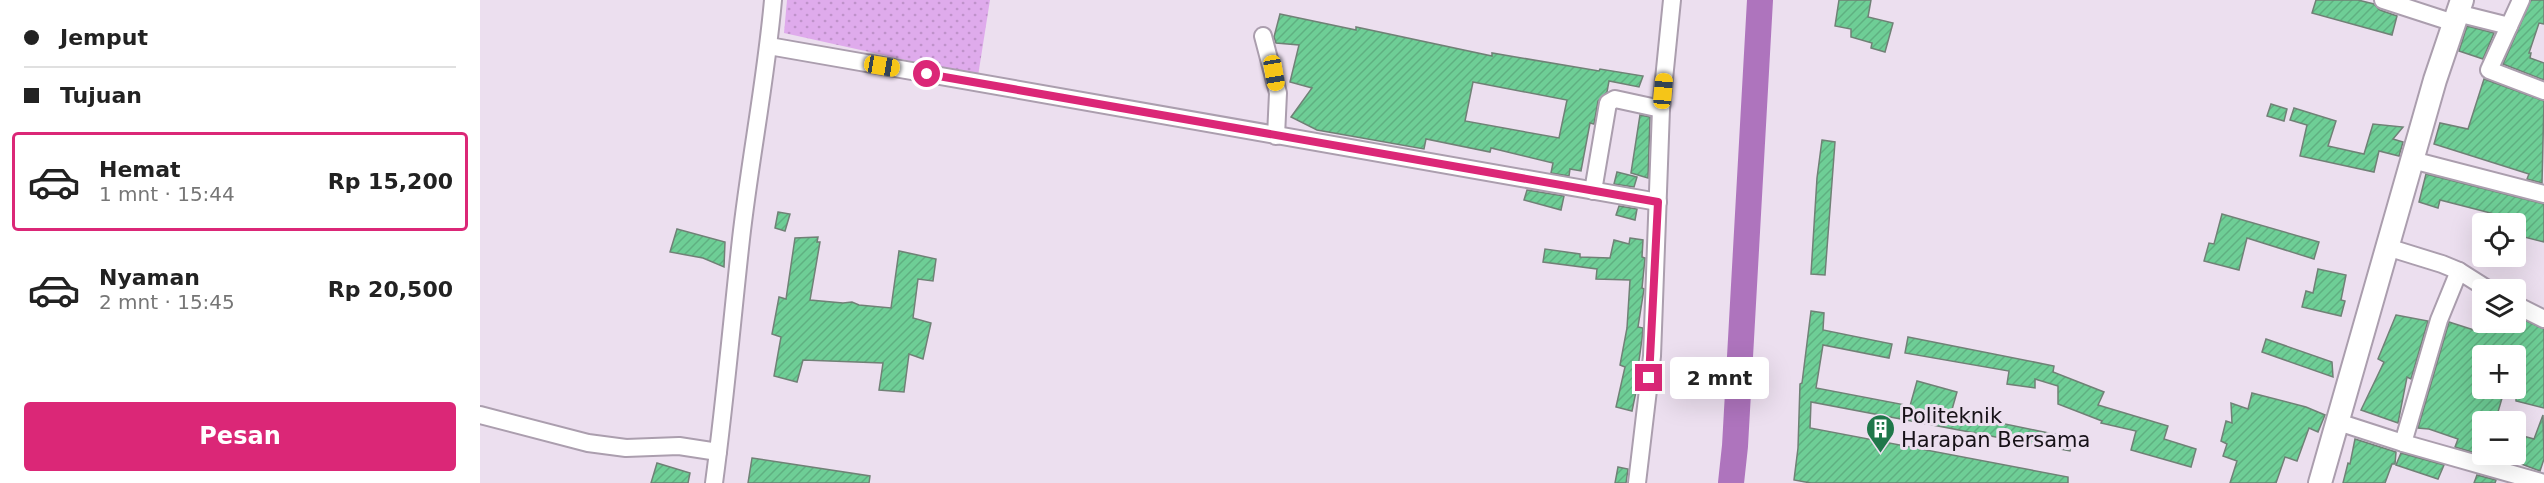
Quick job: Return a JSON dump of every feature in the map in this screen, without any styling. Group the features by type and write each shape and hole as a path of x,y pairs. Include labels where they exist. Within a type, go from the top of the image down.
{"main road":[{"path":"2320,483 2338,423 2398,250 2412,160 2458,12"}],"street":[{"path":"714,483 728,353 737,295 741,239 769,46 773,0"},
{"path":"1637,483 1652,356 1661,109 1672,0"},
{"path":"2383,0 2458,12 2509,26"},
{"path":"2521,0 2490,70 2544,91"},
{"path":"1263,36 1278,93 1276,136"},
{"path":"769,46 1658,202"},
{"path":"1593,191 1608,103 1615,99 1661,109"},
{"path":"2412,160 2544,194"},
{"path":"2398,250 2459,271 2472,279"},
{"path":"2403,443 2439,320 2459,271"},
{"path":"2526,310 2544,319"},
{"path":"480,415 588,443 626,448 679,446 718,452"},
{"path":"2338,423 2544,483"}],"shaded area":[{"path":"787,0 990,0 978,76 784,33"}],"building":[{"path":"1839,0 1871,0 1868,17 1893,23 1885,52 1871,48 1872,43 1851,37 1851,29 1835,26"},
{"path":"2316,0 2358,0 2374,4 2380,10 2397,16 2392,35 2312,13"},
{"path":"2531,0 2544,0 2544,24 2539,23 2529,53 2531,53 2530,58 2544,63 2544,80 2503,64"},
{"path":"1280,14 1356,30 1356,27 1492,56 1492,53 1643,76 1639,87 1609,81 1607,92 1598,101 1594,124 1590,123 1581,171 1570,169 1569,176 1551,173 1553,163 1491,148 1490,152 1426,139 1424,149 1317,130 1291,117 1312,88 1290,82 1299,45 1276,43 1274,37","holes":["1473,82 1567,100 1559,138 1465,121"]},
{"path":"2467,26 2494,33 2483,59 2459,51"},
{"path":"2484,79 2544,101 2542,183 2527,179 2529,174 2434,144 2440,123 2468,129"},
{"path":"2271,104 2287,109 2284,121 2267,116"},
{"path":"2294,108 2336,121 2328,146 2364,154 2373,124 2403,127 2393,139 2403,142 2399,156 2379,151 2374,172 2300,156 2307,125 2290,120"},
{"path":"1640,115 1650,117 1648,178 1631,173"},
{"path":"1822,140 1835,142 1825,275 1811,274 1817,178"},
{"path":"1617,172 1637,177 1634,187 1614,184"},
{"path":"2426,174 2544,204 2544,242 2526,238 2526,213 2491,213 2440,200 2438,208 2419,202"},
{"path":"1527,190 1564,196 1561,210 1524,200"},
{"path":"1619,206 1637,209 1635,220 1616,215"},
{"path":"778,212 790,214 785,231 775,228"},
{"path":"2222,214 2319,242 2314,259 2247,238 2239,270 2204,261 2209,243 2214,244"},
{"path":"677,229 725,242 724,267 703,258 670,252"},
{"path":"818,237 817,242 820,242 810,300 852,302 859,305 891,308 899,251 936,259 933,281 918,279 913,318 931,323 923,359 909,354 904,392 879,390 883,363 803,360 797,382 774,376 781,337 772,334 779,297 786,299 795,238"},
{"path":"1630,238 1643,240 1642,257 1645,258 1642,288 1644,289 1638,327 1643,328 1636,382 1638,382 1632,411 1616,407 1625,367 1620,365 1627,328 1630,280 1596,279 1597,269 1543,262 1545,249 1580,254 1580,257 1610,258 1614,240 1629,244"},
{"path":"2318,269 2346,275 2341,300 2345,301 2341,316 2302,307 2306,291 2313,293"},
{"path":"1811,311 1824,313 1823,330 1892,344 1889,358 1823,345 1816,388 1910,406 1917,381 1957,392 1951,413 2000,421 2000,423 2073,438 2070,451 1811,402 1810,428 2068,477 2068,483 1811,483 1794,480 1798,448 1800,384 1802,383"},
{"path":"2396,315 2428,321 2411,379 2407,377 2398,423 2361,410 2384,362 2378,359"},
{"path":"2526,321 2544,329 2544,408 2516,401 2516,399 2526,399 2526,345 2472,345 2472,399 2502,399 2498,411 2472,411 2472,452 2455,447 2458,439 2429,429 2418,428 2449,322 2472,329 2472,333 2526,333"},
{"path":"1908,337 2054,366 2053,372 2104,392 2098,405 2168,426 2164,439 2196,449 2191,467 2131,450 2136,431 2101,423 2102,421 2058,404 2058,386 2035,379 2035,388 2007,384 2009,371 1905,353"},
{"path":"2266,339 2332,362 2333,377 2262,352"},
{"path":"2252,393 2306,407 2325,415 2318,432 2309,428 2297,461 2285,457 2276,483 2230,483 2237,461 2223,456 2227,444 2221,441 2226,421 2232,423 2231,403 2248,409"},
{"path":"2543,415 2544,459 2540,471 2524,465 2526,465 2526,437 2534,439"},
{"path":"2355,439 2396,452 2395,464 2392,464 2385,483 2343,483"},
{"path":"2401,453 2444,465 2438,479 2396,465"},
{"path":"752,458 870,476 869,483 748,483"},
{"path":"657,463 690,473 688,483 651,483"},
{"path":"1618,467 1628,469 1626,483 1615,483"},
{"path":"2477,475 2496,480 2495,483 2474,483"}],"waterway":[{"path":"1731,483 1760,0"}],"place":[{"name":"Politeknik Harapan Bersama","path":"1880,454"}],"route":[{"path":"927,74 1658,202 1654,252 1652,356 1649,378"}]}
